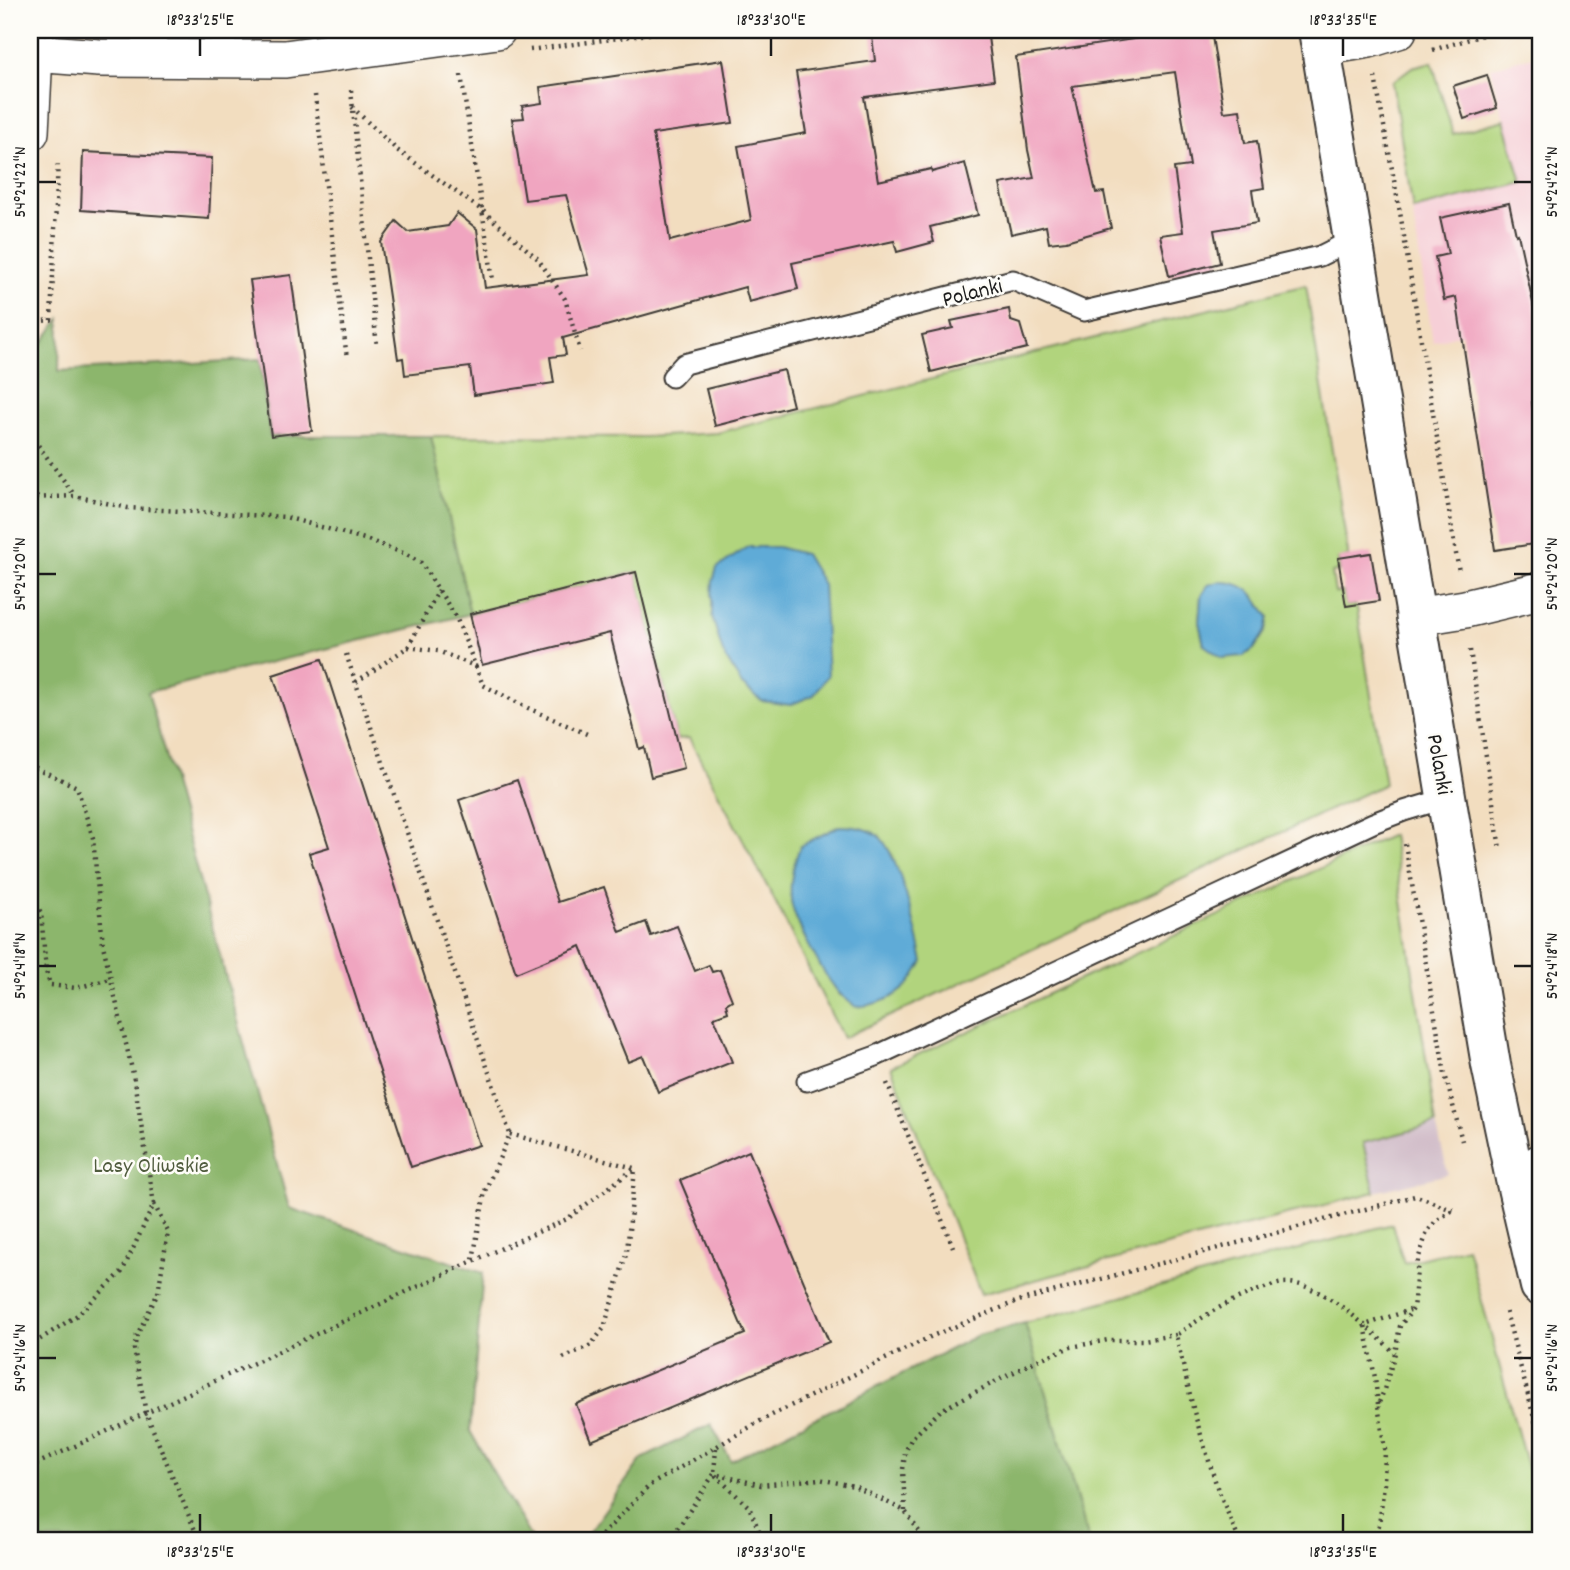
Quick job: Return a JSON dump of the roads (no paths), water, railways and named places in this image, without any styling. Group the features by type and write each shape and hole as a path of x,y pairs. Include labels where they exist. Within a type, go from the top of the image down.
{"street":[{"path":"30,132 33,45 99,58 285,59 497,30"},
{"path":"1319,38 1369,39 1398,30"},
{"name":"Polanki","path":"1319,38 1491,1065 1527,1171 1540,1286"},
{"path":"1415,617 1465,609 1540,591"}],"lane":[{"name":"Polanki","path":"672,377 684,364 1013,281 1084,311 1320,256 1352,240"},
{"path":"807,1081 876,1056 1373,823 1447,798"}],"water":[{"path":"748,547 777,547 805,554 823,584 828,675 814,695 790,705 762,701 742,685 723,653 712,616 713,581 717,568"},
{"path":"1218,582 1236,584 1249,590 1269,617 1266,630 1254,649 1243,656 1222,658 1204,645 1199,622 1201,596 1208,585"},
{"path":"839,826 867,830 884,842 892,855 906,893 923,962 902,991 877,1003 856,1007 839,993 818,962 798,922 791,900 791,879 800,846"}],"park label":[{"name":"Lasy Oliwskie","path":"151,1164"}]}
